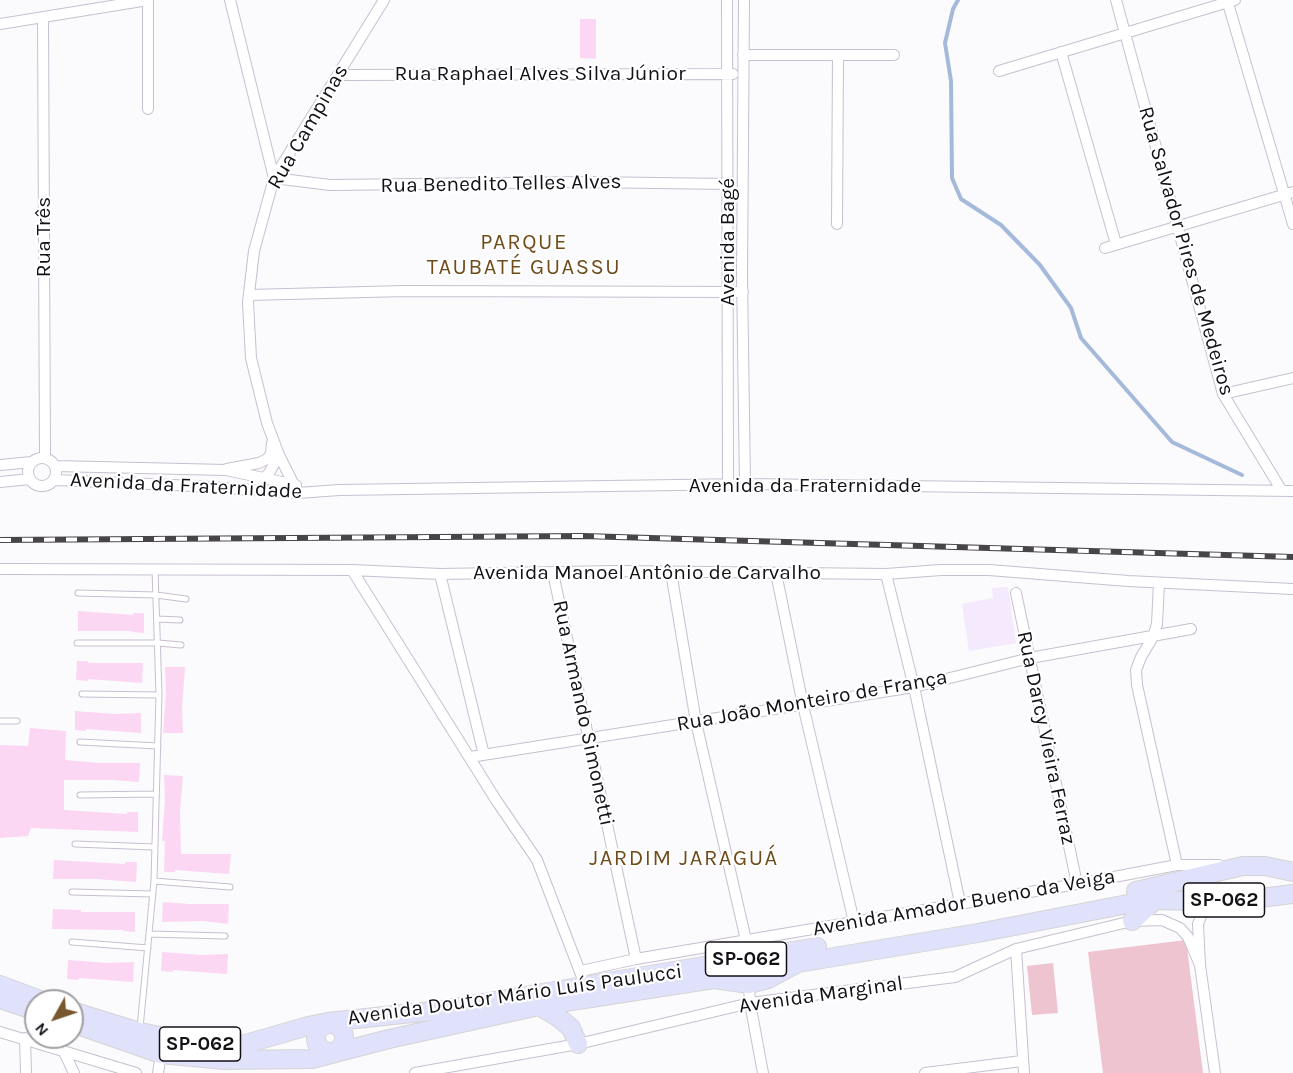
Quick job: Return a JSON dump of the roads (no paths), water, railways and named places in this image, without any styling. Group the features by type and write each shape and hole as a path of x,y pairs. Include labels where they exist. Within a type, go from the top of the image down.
{"main road":[{"name":"SP-062","path":"1159,893 1243,866 1284,870 1276,887 1267,897"},
{"name":"SP-062","path":"1223,872 1226,901"},
{"name":"Avenida Doutor Mário Luís Paulucci","path":"328,1022 441,1010 583,979 748,958 1159,893"},
{"name":"Avenida Doutor Mário Luís Paulucci","path":"334,1053 539,1006 714,980 749,984 768,979 798,963 978,933 1159,893"},
{"name":"SP-062","path":"1159,893 1226,901 1293,894"},
{"path":"1132,921 1159,893"},
{"path":"0,985 24,994"},
{"path":"0,999 24,1007"},
{"path":"539,1006 571,1028 578,1044"},
{"name":"SP-062","path":"84,1015 140,1032 214,1047 242,1045 328,1022"},
{"path":"328,1022 319,1029 316,1039 321,1048 334,1053"},
{"name":"SP-062","path":"84,1027 161,1054 224,1060 281,1061 312,1059 334,1053"}],"street":[{"path":"0,24 148,0 148,109"},
{"path":"230,0 274,178"},
{"name":"Rua Campinas","path":"296,489 273,439 251,358 249,295 254,252 274,178 384,0"},
{"name":"Avenida Bagé","path":"727,0 729,484"},
{"name":"Avenida Bagé","path":"744,0 742,292 745,484"},
{"name":"Rua Salvador Pires de Medeiros","path":"1116,0 1223,394 1287,491"},
{"path":"999,71 1230,1 1289,193 1293,224"},
{"name":"Rua Três","path":"43,17 45,458"},
{"path":"1061,52 1116,244"},
{"path":"743,55 894,54"},
{"path":"837,224 838,56"},
{"name":"Rua Raphael Alves Silva Júnior","path":"338,75 743,74"},
{"name":"Rua Benedito Telles Alves","path":"274,178 330,185 586,182 728,184"},
{"path":"1105,248 1289,193"},
{"path":"249,295 405,291 742,292"},
{"path":"1223,394 1293,378"},
{"path":"226,470 267,459 271,454 273,439"},
{"path":"195,486 241,484 263,479 279,455"},
{"name":"Avenida da Fraternidade","path":"0,465 32,462 45,458 56,466 57,471 55,480 42,487 30,479 0,482"},
{"path":"30,479 28,471 32,462"},
{"name":"Avenida da Fraternidade","path":"56,466 226,470 296,489"},
{"name":"Avenida da Fraternidade","path":"55,480 317,491 745,484 1287,491"},
{"name":"Avenida Manoel Antônio de Carvalho","path":"0,569 352,570 440,574 671,572 886,574 941,570 989,570 1293,589"},
{"path":"352,570 537,860 583,979"},
{"path":"671,572 696,722 746,940 750,1003 763,1073"},
{"name":"Rua Armando Simonetti","path":"553,573 636,959"},
{"path":"776,573 803,705 854,922"},
{"path":"440,574 484,755"},
{"path":"886,574 914,687 960,903"},
{"path":"1159,582 1157,624 1154,637 1140,657 1136,670 1137,685 1177,865"},
{"name":"Rua Darcy Vieira Ferraz","path":"1016,592 1077,884"},
{"name":"Rua João Monteiro de França","path":"470,757 914,687 1030,658 1191,629"},
{"name":"Avenida Amador Bueno da Veiga","path":"583,979 636,959 1177,865 1243,866"},
{"path":"1215,1073 1200,965 1198,924 1202,914 1226,901"},
{"name":"Avenida Marginal","path":"415,1073 578,1044 750,1003 955,977 1016,949 1132,921 1162,920 1180,928 1188,938 1200,965"},
{"path":"1016,949 1024,1073"},
{"path":"0,1032 24,1038"},
{"path":"25,1049 26,1073"},
{"path":"56,1049 136,1073"},
{"path":"64,1052 74,1073"},
{"path":"158,1073 161,1054"},
{"path":"482,1061 483,1073"},
{"path":"925,1073 1022,1061"}],"lane":[{"path":"140,1032 154,881 159,695 155,569"},
{"path":"78,593 186,598"},
{"path":"157,619 180,620"},
{"path":"77,643 181,645"},
{"path":"82,694 159,695"},
{"path":"0,721 17,721"},
{"path":"80,742 158,746"},
{"path":"80,795 156,794"},
{"path":"75,844 155,847"},
{"path":"154,881 230,887"},
{"path":"72,892 153,894"},
{"path":"149,934 225,936"},
{"path":"72,942 148,948"}],"waterway":[{"path":"958,0 953,9 945,43 951,81 952,178 961,199 1001,225 1040,265 1071,308 1081,338 1172,442 1242,475"}],"railway":[{"path":"0,540 583,536 1293,557"}],"district":[{"name":"PARQUE TAUBATÉ GUASSU","path":"524,256"},
{"name":"JARDIM JARAGUÁ","path":"684,859"}]}
